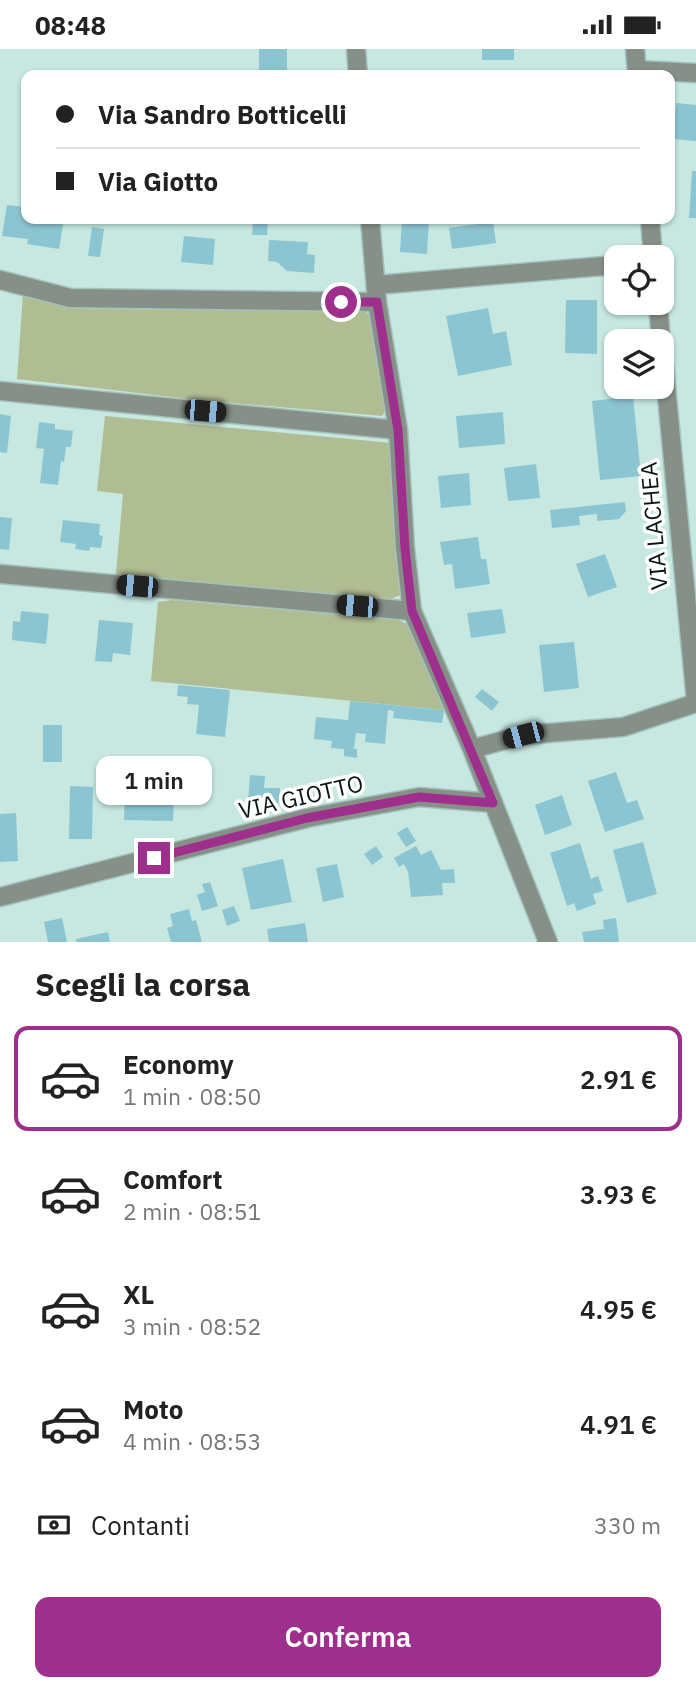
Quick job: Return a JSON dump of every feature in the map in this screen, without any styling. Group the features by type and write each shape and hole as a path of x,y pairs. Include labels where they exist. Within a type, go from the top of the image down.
{"street":[{"path":"356,49 358,70"},
{"path":"635,49 637,70"},
{"path":"675,72 696,72"},
{"path":"370,224 377,294 398,430 405,548 412,611 472,749 548,942"},
{"path":"650,224 652,245"},
{"path":"0,280 70,298 377,294 604,266"},
{"path":"0,391 398,430"},
{"name":"VIA LACHEA","path":"666,399 696,702"},
{"path":"0,574 412,611"},
{"path":"472,749 523,735 624,727 696,702"},
{"name":"VIA GIOTTO","path":"0,897 307,818 419,797 493,803"}],"green space":[{"path":"23,294 89,309 366,312 374,319 387,409 382,416 199,400 17,379"},
{"path":"105,416 392,443 401,595 388,600 120,577 116,573 123,494 97,491"},
{"path":"172,600 399,620 410,626 444,710 151,681 158,602"}],"building":[{"path":"259,49 287,49 287,70 259,70"},
{"path":"482,49 514,49 514,60 482,60"},
{"path":"676,103 696,105 696,141 675,139"},
{"path":"692,171 696,171 696,218 689,218"},
{"path":"7,205 21,206 21,224 63,224 59,249 27,244 28,239 2,236"},
{"path":"253,224 268,224 267,235 252,235"},
{"path":"402,224 429,224 427,254 400,252"},
{"path":"493,224 496,243 452,249 449,228"},
{"path":"92,227 104,229 100,257 88,256"},
{"path":"184,236 215,239 213,265 181,262"},
{"path":"269,240 308,242 307,254 315,255 314,273 287,271 277,262 268,261"},
{"path":"566,300 597,300 597,354 565,353"},
{"path":"488,308 493,334 506,331 512,365 458,376 446,316"},
{"path":"633,399 641,476 600,480 592,401"},
{"path":"503,412 505,444 459,448 456,416"},
{"path":"0,414 11,416 7,453 0,452"},
{"path":"39,422 55,424 55,429 73,431 71,447 66,447 64,462 61,461 58,485 40,483 44,449 36,448"},
{"path":"536,464 540,498 508,501 504,468"},
{"path":"469,473 471,505 441,508 438,476"},
{"path":"625,502 626,511 619,519 597,521 597,514 579,516 580,525 552,528 550,510"},
{"path":"0,517 12,518 9,550 0,549"},
{"path":"63,520 100,524 99,535 103,536 101,548 90,547 89,551 75,549 76,544 60,542"},
{"path":"478,537 481,559 486,559 490,584 455,589 452,564 444,565 440,542"},
{"path":"605,554 617,587 588,597 576,564"},
{"path":"502,609 506,633 471,638 467,613"},
{"path":"21,611 49,614 46,644 12,640 13,621 20,622"},
{"path":"99,620 133,623 130,655 113,653 112,662 95,661"},
{"path":"574,642 579,688 544,692 539,645"},
{"path":"178,685 230,690 225,737 196,734 199,705 187,704 188,697 177,696"},
{"path":"482,689 499,702 492,711 475,697"},
{"path":"350,701 444,710 442,723 393,718 394,711 388,710 385,744 365,742 366,734 356,733 354,749 357,749 357,758 344,756 344,749 331,748 332,741 314,739 316,717 348,720"},
{"path":"43,725 62,725 62,762 43,762"},
{"path":"156,762 164,762 163,782 167,782 166,796 174,796 173,821 124,820 125,792 138,792 138,796 155,797"},
{"path":"175,766 185,767 183,785 174,784"},
{"path":"616,772 627,803 637,800 644,819 605,832 588,781"},
{"path":"250,775 265,776 264,788 280,788 279,803 248,802"},
{"path":"70,786 93,787 92,839 69,839"},
{"path":"562,795 572,825 545,835 535,805"},
{"path":"16,813 18,861 0,862 0,814"},
{"path":"407,827 416,841 406,847 397,833"},
{"path":"643,842 657,894 627,903 613,850"},
{"path":"580,843 591,879 598,876 603,891 593,894 596,904 577,911 574,903 567,906 550,853"},
{"path":"376,846 383,857 372,865 364,854"},
{"path":"416,846 421,855 431,850 441,870 454,869 455,883 442,883 443,895 411,897 408,872 404,864 399,867 394,858"},
{"path":"283,859 292,902 251,910 242,868"},
{"path":"337,864 344,897 323,902 316,868"},
{"path":"210,882 218,906 202,911 197,895 205,892 202,884"},
{"path":"234,906 240,921 227,926 222,910"},
{"path":"189,909 192,921 196,920 202,942 171,942 167,928 173,926 170,914"},
{"path":"62,918 67,942 48,942 44,922"},
{"path":"616,918 619,942 584,942 582,932 604,929 603,920"},
{"path":"305,923 308,942 269,942 267,929"},
{"path":"108,932 110,942 76,942 76,939"}],"route":[{"path":"154,858 307,818 419,797 493,803 412,611 405,548 398,430 377,302 341,302"}]}
